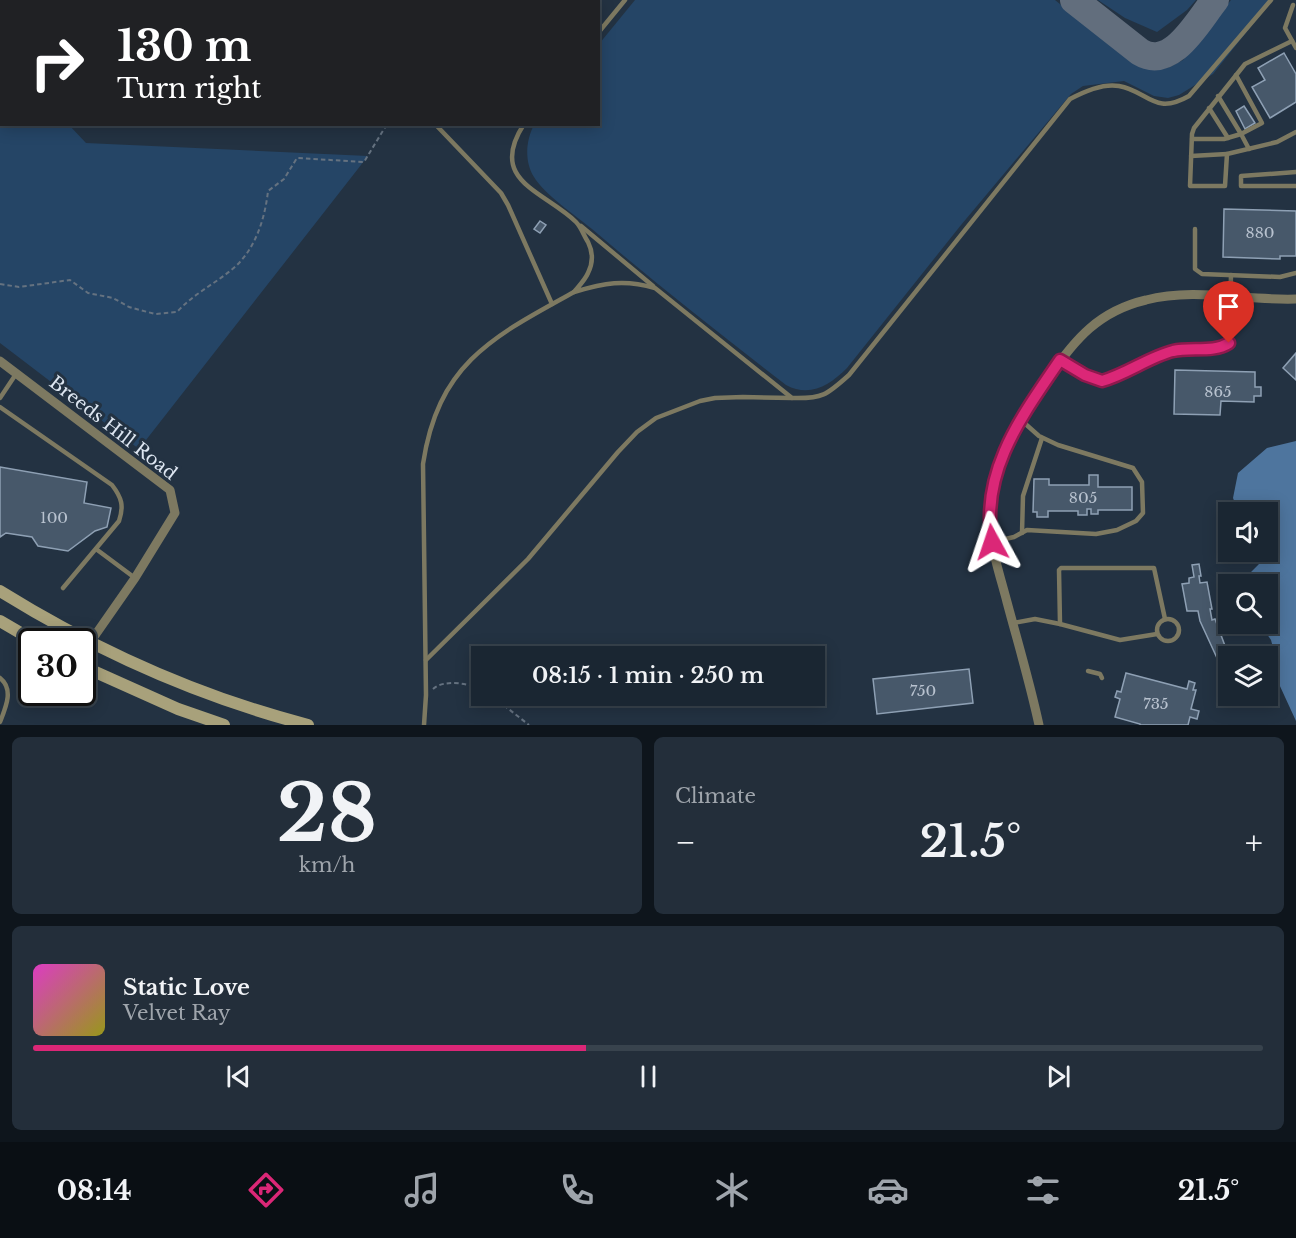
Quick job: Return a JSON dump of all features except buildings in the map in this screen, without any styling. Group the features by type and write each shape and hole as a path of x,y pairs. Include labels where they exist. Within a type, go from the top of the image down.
{"street":[{"path":"1040,725 992,542 989,520 992,486 1005,450 1021,420 1060,360 1082,334 1103,318 1124,307 1147,299 1170,296 1296,299"},
{"name":"Breeds Hill Road","path":"0,361 170,490 175,513 135,578 96,633"},
{"path":"0,591 64,628"},
{"path":"0,621 18,632"},
{"path":"96,645 209,693 279,718 308,725"},
{"path":"96,672 178,709 224,725"}],"lane":[{"path":"600,31 625,0"},
{"path":"425,661 528,559 637,432 656,418 707,399 815,398 830,392 849,375 1070,99 1110,85 1120,86 1153,102 1167,104 1178,102 1189,96 1271,0"},
{"path":"1293,5 1285,28 1296,48"},
{"path":"1227,154 1225,186 1190,186 1194,128 1245,64 1292,41"},
{"path":"1192,140 1228,138 1262,123 1236,75"},
{"path":"1218,96 1249,148"},
{"path":"1209,108 1228,138"},
{"path":"437,126 501,193 552,304"},
{"path":"523,126 513,146 513,170 530,189 576,223 792,398"},
{"path":"1191,156 1227,154 1276,142 1296,132"},
{"path":"1296,172 1241,176 1241,186 1296,186"},
{"path":"574,292 587,275 592,262 590,247 576,223"},
{"path":"1195,229 1196,269 1202,274 1280,277 1296,273"},
{"path":"1060,360 1085,375 1102,381 1170,352 1222,348 1229,343 1231,275"},
{"path":"424,725 426,695 423,464 427,441 448,386 486,345 574,292 623,282 637,282 655,288"},
{"path":"0,398 16,374"},
{"path":"0,407 112,485 122,501 119,521 63,588"},
{"path":"992,542 1014,537 1027,530 1096,534 1117,530 1136,521 1143,513 1142,482 1133,468 1058,445 1042,438 1021,420"},
{"path":"1022,533 1023,496 1042,438"},
{"path":"96,549 135,578"},
{"path":"1060,624 1058,572 1061,568 1154,568 1165,619"},
{"path":"1013,623 1035,619 1120,640 1157,634"},
{"path":"1165,619 1171,619 1177,624 1178,635 1173,640 1165,642 1157,634 1158,624 1165,619"},
{"path":"1088,671 1100,674 1102,678"},
{"path":"0,678 8,690 8,697 0,722"}],"path":[{"path":"0,284 19,287 70,279 88,293 113,298 129,307 155,314 177,312 188,300 237,265 254,241 265,216 268,191 284,179 297,158 364,162 386,126"},
{"path":"426,695 437,686 455,683 471,687"},
{"path":"505,706 529,725"}],"shaded area":[{"path":"635,0 1055,0 1126,58 1144,68 1155,70 1170,67 1183,60 1231,0 1272,0 1213,74 1179,95 1168,98 1154,96 1124,81 1083,86 1071,94 961,225 847,368 834,380 811,390 795,389 786,385 664,289 553,197 534,177 527,157 529,137 534,126 600,126 600,43"},
{"path":"1098,0 1196,0 1187,10 1157,32 1125,18"},
{"path":"0,126 70,126 86,143 368,156 139,449 0,343"},
{"path":"1296,441 1296,721 1279,684 1278,646 1273,646 1267,634 1278,634 1278,574 1249,574 1258,562 1278,562 1278,502 1235,502 1233,498 1238,473 1267,448"}],"taxiway":[{"path":"1074,0 1140,52 1152,56 1163,55 1183,41 1215,0"}],"route":[{"path":"992,542 989,520 990,497 999,464 1021,420 1060,360 1085,375 1102,381 1170,352 1222,348 1229,343"}]}
